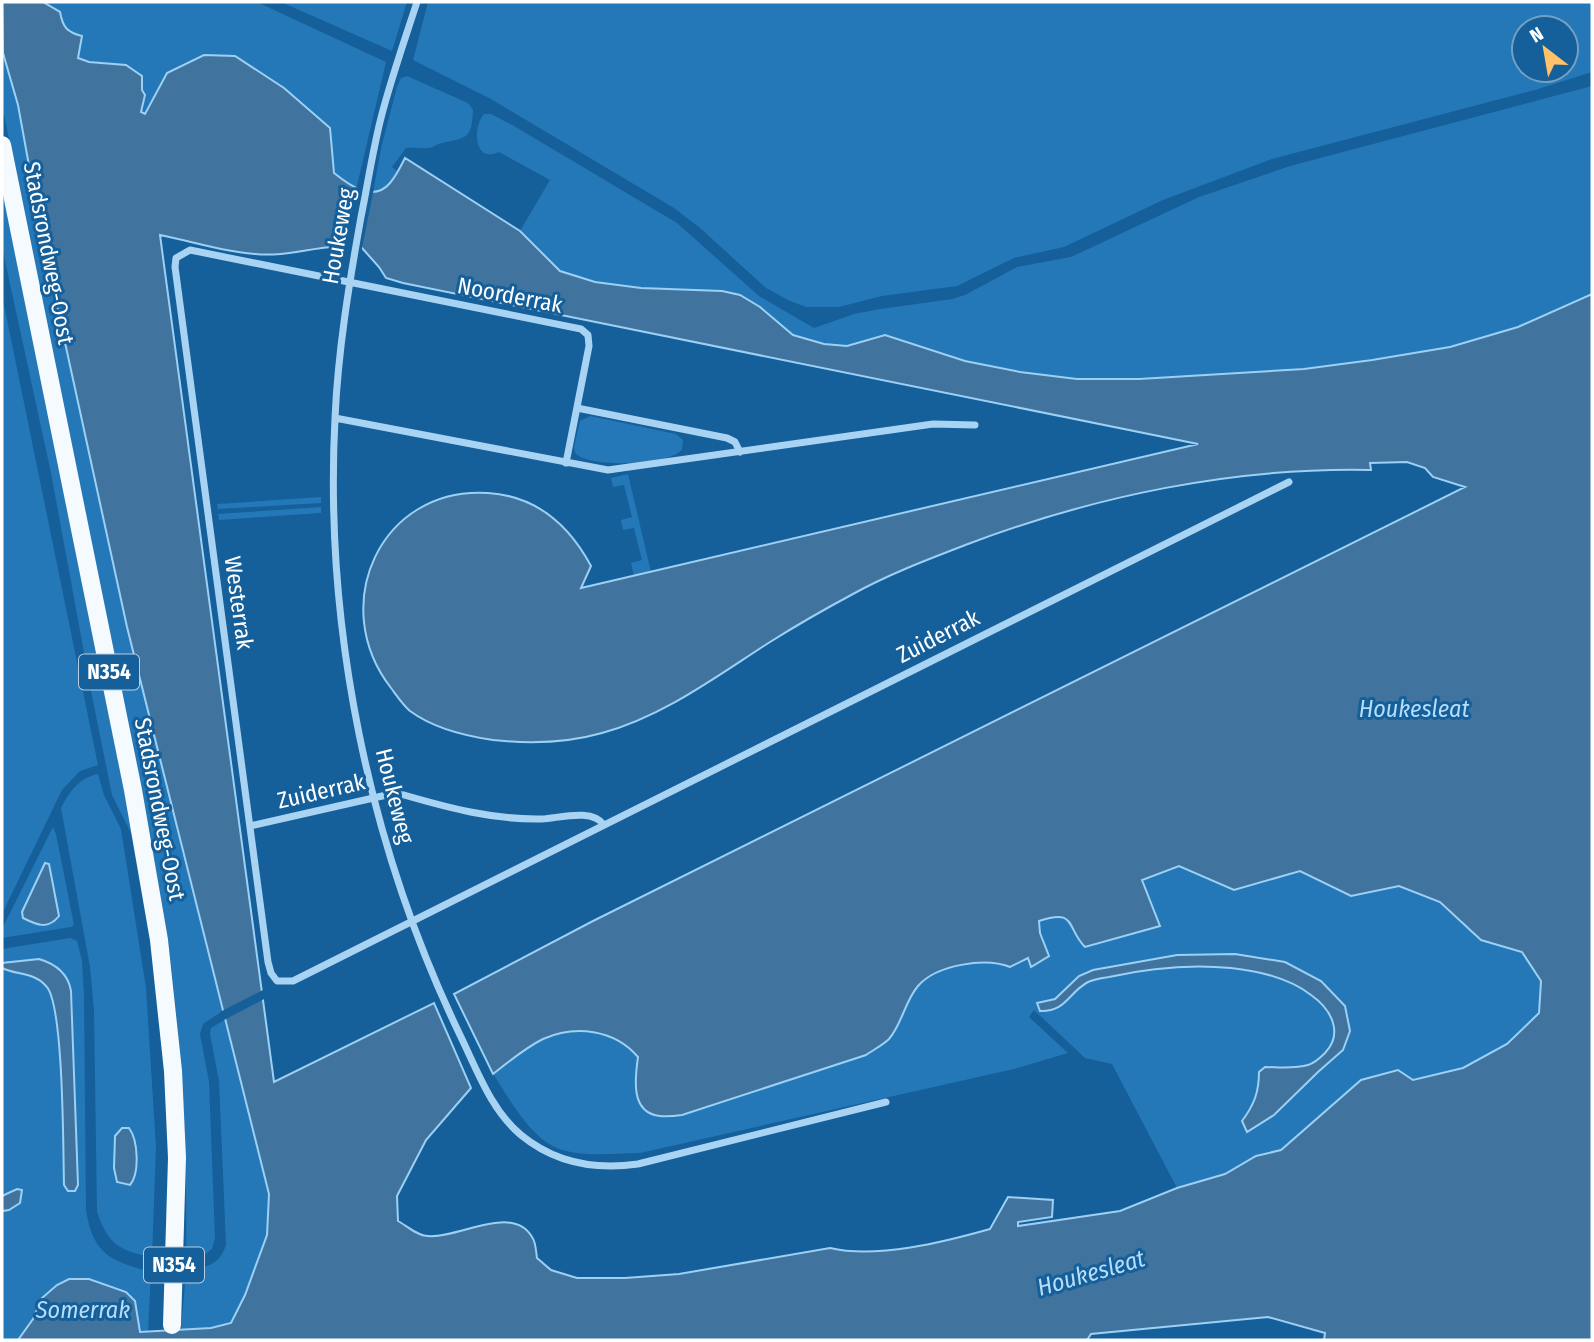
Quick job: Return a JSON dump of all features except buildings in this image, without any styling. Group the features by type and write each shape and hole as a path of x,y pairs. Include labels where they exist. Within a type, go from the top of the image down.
{"main road":[{"name":"Stadsrondweg-Oost","path":"2,145 130,777 159,940 173,1071 177,1158 172,1325"}],"street":[{"name":"Houkeweg","path":"417,2 382,115 352,265 335,418 334,505 340,604 353,697 374,798 412,922 442,998 493,1101 513,1127 550,1154 582,1165 618,1167 886,1102"},
{"name":"Westerrak","path":"350,282 190,250 176,258 175,267 271,974 277,981 293,981 412,922"},
{"name":"Noorderrak","path":"350,282 581,329 588,335 589,346 566,463"},
{"path":"577,408 727,438 735,442 740,452"},
{"path":"335,418 608,470 933,424 975,425"},
{"name":"Zuiderrak","path":"412,922 1289,482"},
{"name":"Zuiderrak","path":"250,826 391,794 404,795 448,808 512,818 589,815 599,819 604,825"}],"shaded area":[{"path":"30,2 257,2 386,62 356,190 334,173 145,115 141,112 145,95 78,58 82,36 69,32 62,25 146,701 223,1011 203,1024 200,1034 209,1082 215,1238 212,1249 199,1259 186,1257 183,1098 168,940 2,104 2,46 18,105"},
{"path":"281,2 407,2 392,51"},
{"path":"428,2 1592,2 1592,72 1580,76 1580,14 1510,14 1510,84 1554,84 1272,159 1163,200 1064,247 1014,258 957,286 882,296 839,307 806,307 766,288 674,208 489,98 413,60"},
{"path":"407,76 468,103 473,110 471,128 460,139 429,148 406,148 392,167 397,171 389,186 373,192 397,87 401,78"},
{"path":"1592,86 1592,296 1518,327 1451,347 1304,369 1139,379 1077,379 1020,372 965,361 885,335 847,346 824,344 793,335 760,307 740,295 722,291 641,288 595,282 560,271 520,231 550,180 499,152 484,153 480,149 477,135 484,114 491,114 514,126 677,223 759,296 814,328 854,314 965,295 1017,267 1071,257 1199,197 1290,166"},
{"path":"2,188 133,837 112,795 92,696 51,473 2,247"},
{"path":"2,295 98,765 80,771 62,790 2,914"},
{"path":"590,416 676,434 683,440 682,449 663,459 648,462 613,463 583,458 575,453 574,447 580,421"},
{"path":"628,474 651,572 634,576 631,563 642,560 634,528 623,530 621,520 632,517 624,485 613,487 611,478"},
{"path":"321,497 321,503 218,509 217,504"},
{"path":"321,507 321,513 219,520 218,514"},
{"path":"98,774 104,795 121,829 146,988 156,1147 152,1257 131,1252 116,1244 106,1232 97,1212 94,1011 90,967 61,808 75,786"},
{"path":"53,827 74,925 2,938 2,929"},
{"path":"1179,866 1234,890 1300,871 1351,896 1399,886 1440,902 1481,940 1522,952 1541,981 1539,1013 1507,1044 1463,1068 1413,1080 1398,1070 1318,1118 1281,1150 1258,1156 1225,1174 1177,1188 1112,1064 1085,1058 1034,1010 1029,1017 1068,1053 1014,1069 640,1153 587,1154 557,1148 537,1135 529,1126 493,1074 536,1042 568,1032 594,1032 618,1040 638,1057 635,1080 902,1017 917,987 935,974 975,963 1010,967 1029,958 1032,967 1049,956 1040,933 1039,921 1056,917 1066,920 1074,928 1081,943 1160,925 1142,880"},
{"path":"70,938 77,941 82,961 84,995 86,1210 93,1237 106,1254 125,1264 151,1272 148,1332 139,1332 135,1301 43,1298 33,1319 18,1340 2,1340 2,1211 9,1210 22,1196 22,1190 2,1196 2,969 27,973 46,985 54,998 75,1191 78,1185 72,998 39,959 2,963 2,949"},
{"path":"226,1019 269,1194 267,1235 245,1295 231,1323 211,1328 181,1330 186,1272 189,1272 189,1268 212,1264 226,1245 219,1081 210,1034 211,1028"}],"water":[{"name":"Houkesleat","path":"2,2 43,2 60,12 66,28 82,36 78,58 89,62 126,65 142,76 142,90 145,95 141,112 145,114 167,73 204,55 235,56 284,88 330,128 334,173 354,187 369,192 383,189 390,183 405,158 520,231 560,271 595,282 641,288 722,291 740,295 760,307 793,335 824,344 847,346 885,335 965,361 1020,372 1077,379 1139,379 1304,369 1450,347 1518,327 1592,294 1592,1340 1324,1340 1325,1333 1268,1317 1091,1334 1087,1340 18,1340 33,1319 42,1298 69,1279 89,1279 126,1292 135,1301 140,1332 211,1328 231,1323 245,1295 267,1235 269,1194 127,627 42,237 18,105 3,53","holes":["160,235 219,249 269,255 335,247 362,248 386,278 403,283 1198,444 581,588 591,566 572,538 549,515 505,495 488,493 450,496 418,509 393,530 375,557 365,588 364,622 372,656 402,703 419,717 460,734 493,740 548,742 589,736 625,726 689,694 790,629 909,567 1016,527 1115,499 1217,479 1320,470 1371,470 1370,463 1407,462 1425,468 1433,477 1465,487 593,921 454,994 493,1074 543,1039 568,1032 594,1032 618,1040 638,1057 636,1084 639,1102 643,1108 660,1116 682,1115 866,1055 889,1039 918,986 936,973 975,963 1010,967 1028,958 1031,967 1049,956 1040,933 1039,921 1060,917 1065,919 1085,947 1160,926 1142,880 1179,866 1234,890 1300,871 1351,896 1399,886 1440,902 1481,940 1522,952 1541,981 1539,1013 1507,1044 1463,1068 1413,1080 1398,1070 1361,1080 1281,1150 1256,1156 1225,1174 1177,1188 1120,1211 1018,1226 1018,1222 1052,1217 1053,1200 1008,1197 990,1229 932,1244 868,1252 830,1248 679,1274 625,1278 577,1278 551,1270 537,1258 532,1237 523,1227 512,1223 484,1225 440,1236 416,1233 398,1221 397,1196 426,1140 471,1088 434,1003 274,1082"]},
{"path":"45,863 49,864 59,916 51,923 42,925 23,918 22,912"},
{"path":"1235,954 1285,962 1321,981 1345,1006 1350,1031 1343,1050 1274,1115 1247,1132 1242,1121 1255,1098 1259,1072 1265,1067 1311,1064 1331,1045 1334,1030 1329,1014 1302,989 1273,976 1252,971 1185,967 1139,971 1093,980 1081,986 1061,1005 1049,1010 1040,1011 1037,1003 1055,999 1079,976 1093,970 1177,955"},
{"path":"39,959 60,970 71,991 78,1185 75,1191 68,1191 64,1185 59,1048 52,998 46,986 36,978 2,968 2,963"},
{"path":"122,1128 129,1128 136,1148 135,1173 130,1185 117,1182 114,1168 115,1136"},
{"path":"17,1189 22,1190 20,1203 2,1211 2,1196"}],"pier":[{"path":"357,186 374,188 361,253 345,249"},
{"path":"263,990 266,998 224,1020 220,1012"}],"water label":[{"name":"Somerrak","path":"83,1310"}]}
